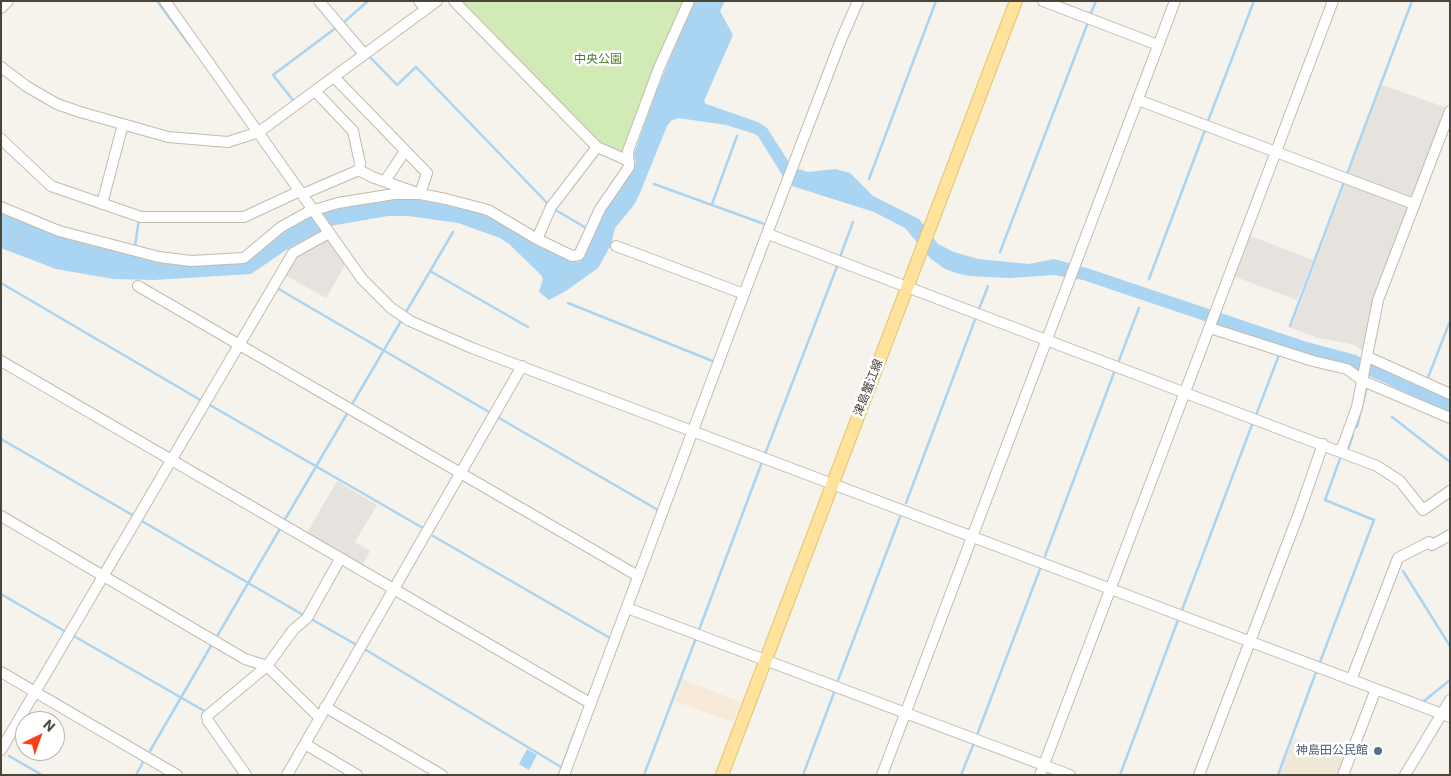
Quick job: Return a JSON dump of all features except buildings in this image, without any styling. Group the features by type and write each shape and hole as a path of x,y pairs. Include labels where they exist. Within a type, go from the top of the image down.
{"main road":[{"name":"津島蟹江線","path":"722,775 1016,1"}],"street":[{"path":"1,8 8,1"},
{"path":"319,1 364,54"},
{"path":"1,67 58,104 168,137 228,142 259,132 364,54 422,5 437,1"},
{"path":"454,1 597,147 629,161"},
{"path":"1,139 51,186 141,217 244,217 301,192 359,170 420,194 488,210 537,239 572,256 579,255 600,209 629,167 628,151 688,1"},
{"path":"564,775 587,702 627,608 636,575 694,431 744,294 841,40 858,1"},
{"path":"1042,1 1158,45"},
{"path":"882,775 1175,1"},
{"path":"1042,770 1333,1"},
{"path":"168,2 328,232 377,295 410,321 522,366 1445,715"},
{"path":"334,77 427,173 420,194"},
{"path":"315,91 353,131 360,163 359,170"},
{"path":"1138,100 1414,204"},
{"path":"1341,451 1357,407 1378,300 1450,111"},
{"path":"102,204 123,124"},
{"path":"537,239 551,207 597,147"},
{"path":"385,181 404,151"},
{"path":"1,207 59,231 160,257 191,261 244,258 281,227 314,211 338,203 394,194 420,194"},
{"path":"1,750 293,253 328,232"},
{"path":"768,234 1341,451 1390,473 1400,481 1423,510 1450,490"},
{"path":"616,246 744,294"},
{"path":"138,286 636,575"},
{"path":"1210,326 1313,361 1347,370 1450,418"},
{"path":"1368,358 1450,394"},
{"path":"1,361 587,702"},
{"path":"287,775 462,474 522,366"},
{"path":"1199,775 1299,513 1323,444"},
{"path":"1,516 245,659 267,666 320,718"},
{"path":"1351,680 1398,558 1429,542 1432,545 1450,536"},
{"path":"246,775 208,721 207,716 267,666 293,630 307,618 340,559"},
{"path":"627,608 905,713 1042,770 1070,775"},
{"path":"1,672 177,775"},
{"path":"1343,775 1376,689"},
{"path":"1405,775 1445,715 1450,700"},
{"path":"325,707 436,773"},
{"path":"305,744 357,775"}],"shaded area":[{"path":"1382,85 1447,108 1413,199 1348,175"},
{"path":"1346,182 1407,205 1409,209 1364,349 1361,350 1352,344 1318,338 1291,328"},
{"path":"1248,235 1313,260 1297,300 1233,276"},
{"path":"328,238 346,263 326,298 283,274 292,258"},
{"path":"337,481 377,505 355,542 370,551 361,568 305,536"},
{"path":"682,679 741,702 733,722 674,701"},
{"path":"1294,738 1346,757 1340,775 1279,775"}],"green space":[{"name":"中央公園","path":"458,1 685,1 625,153 622,154 600,145"}],"water":[{"path":"694,1 725,1 720,11 733,35 704,101 706,104 758,122 767,128 792,167 808,172 835,169 850,173 873,196 919,219 938,244 954,252 978,259 1029,264 1054,259 1090,269 1307,342 1356,355 1402,379 1450,399 1450,413 1350,367 1317,359 1083,280 1054,275 1009,278 969,276 945,269 930,258 905,228 874,212 792,186 784,178 758,136 726,125 678,118 671,121 667,126 640,193 634,205 615,228 611,245 598,268 566,291 549,300 539,292 543,279 541,275 509,244 500,238 458,223 408,216 388,216 330,226 286,250 251,274 154,280 113,279 56,269 1,248 1,213 69,240 124,250 245,262 272,240 311,215 388,198 408,198 460,207 477,212 500,222 556,253 577,262 581,261 605,208 636,163 634,154 656,92"},
{"path":"527,749 537,755 529,770 519,764"}],"waterway":[{"path":"157,1 191,47"},
{"path":"343,23 368,1"},
{"path":"869,179 936,1"},
{"path":"1091,13 1096,1"},
{"path":"1208,121 1254,1"},
{"path":"1347,174 1412,1"},
{"path":"1000,252 1087,25"},
{"path":"292,99 273,75 337,27"},
{"path":"369,56 397,85 416,67 549,205"},
{"path":"1149,279 1205,130"},
{"path":"712,204 737,136"},
{"path":"1290,326 1344,182"},
{"path":"654,184 767,225"},
{"path":"554,209 586,228"},
{"path":"135,246 139,219"},
{"path":"840,257 853,222"},
{"path":"406,312 453,232"},
{"path":"765,454 838,264"},
{"path":"430,271 528,327"},
{"path":"1,283 202,401"},
{"path":"979,309 988,286"},
{"path":"277,288 489,412"},
{"path":"568,303 715,362"},
{"path":"1118,363 1139,308"},
{"path":"906,503 976,317"},
{"path":"351,406 401,321"},
{"path":"1427,380 1450,321"},
{"path":"1256,415 1279,355"},
{"path":"1045,556 1115,370"},
{"path":"1357,427 1367,386"},
{"path":"208,404 423,528"},
{"path":"284,521 348,412"},
{"path":"1392,417 1450,462"},
{"path":"499,418 658,510"},
{"path":"1182,610 1253,422"},
{"path":"1348,449 1353,435"},
{"path":"1,439 134,516"},
{"path":"1320,662 1374,520 1325,500 1341,456"},
{"path":"699,630 762,462"},
{"path":"837,683 900,517"},
{"path":"140,520 305,616"},
{"path":"216,638 281,527"},
{"path":"433,536 610,638"},
{"path":"977,735 1040,569"},
{"path":"1403,571 1450,646"},
{"path":"1,594 66,632"},
{"path":"311,619 355,644"},
{"path":"1120,775 1178,620"},
{"path":"72,635 208,713"},
{"path":"644,775 696,638"},
{"path":"150,751 212,644"},
{"path":"366,650 561,767"},
{"path":"1278,775 1316,672"},
{"path":"1424,701 1450,680"},
{"path":"803,775 835,690"},
{"path":"559,775 575,731"},
{"path":"961,775 974,743"},
{"path":"9,756 42,775"},
{"path":"136,775 143,762"}],"place":[{"name":"神島田公民館","path":"1378,751"}]}
